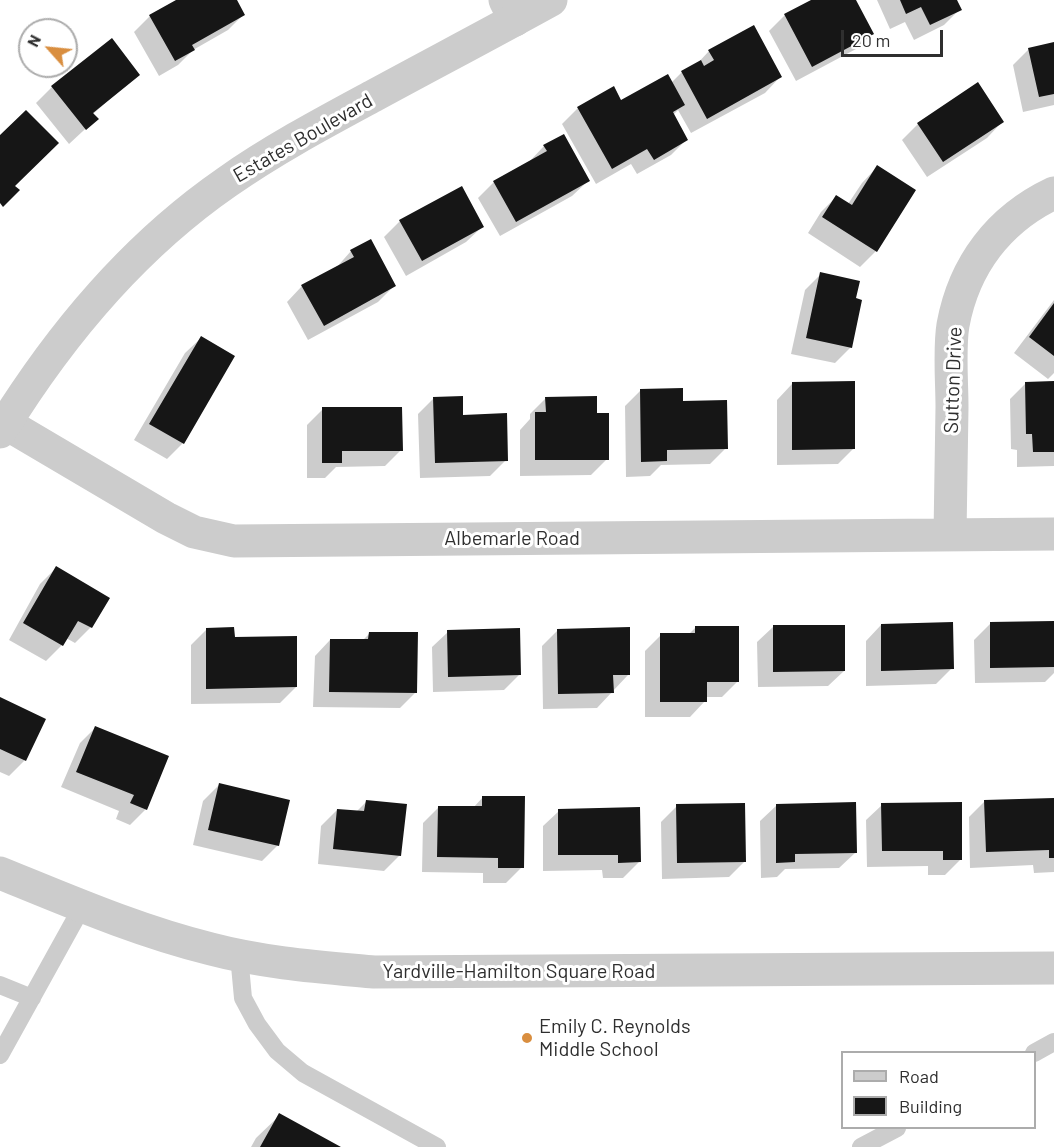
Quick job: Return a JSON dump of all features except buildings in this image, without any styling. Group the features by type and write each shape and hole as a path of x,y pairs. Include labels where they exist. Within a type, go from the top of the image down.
{"street":[{"name":"Estates Boulevard","path":"2,425 50,357 102,293 160,235 225,183 282,145 510,10 551,0"},
{"name":"Sutton Drive","path":"950,535 953,327 963,289 980,255 1005,225 1034,203 1054,193"},
{"name":"Albemarle Road","path":"2,425 166,518 194,532 234,541 1054,534"},
{"name":"Yardville-Hamilton Square Road","path":"0,873 126,924 212,950 300,966 374,972 1054,968"}],"lane":[{"path":"0,1055 82,907"},
{"path":"239,955 243,998 257,1024 277,1051 303,1073 437,1147"},
{"path":"0,985 32,998"},
{"path":"1036,1052 1054,1042"},
{"path":"861,1147 895,1129"}],"place":[{"name":"Emily C. Reynolds Middle School","path":"527,1038"}]}
